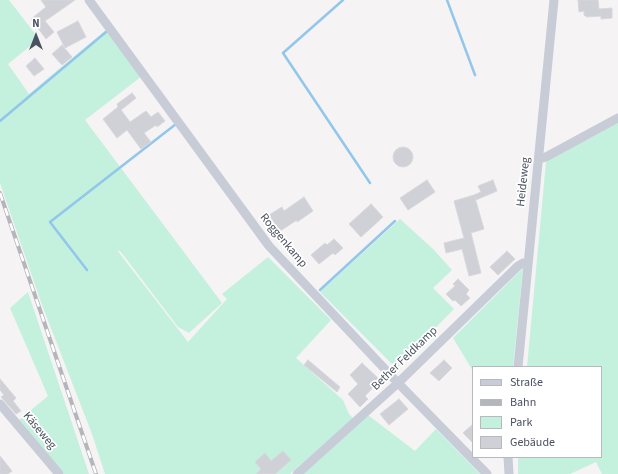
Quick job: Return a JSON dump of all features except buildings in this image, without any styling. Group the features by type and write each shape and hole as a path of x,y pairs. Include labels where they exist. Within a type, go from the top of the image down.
{"street":[{"name":"Roggenkamp","path":"89,0 269,246 398,383 472,458"},
{"name":"Heideweg","path":"518,366 554,0"},
{"path":"539,159 546,157 618,118"},
{"name":"Bether Feldkamp","path":"297,474 398,383 518,266 523,263 528,263"},
{"name":"Käseweg","path":"0,404 59,474"},
{"name":"Roggenkamp","path":"472,458 488,474"},
{"path":"508,458 509,474"}],"green space":[{"path":"0,0 9,0 39,39 8,64 29,94 107,29 142,76 85,120 222,303 189,333 178,327 121,252 117,250 188,342 227,299 222,294 268,257 331,320 296,358 343,400 349,414 353,418 290,474 105,474 92,434 42,305 0,183"},
{"path":"618,123 618,474 602,474 596,462 570,474 518,474 518,458 602,458 602,366 527,366 546,162"},
{"path":"400,219 433,249 452,270 433,288 454,309 396,368 320,292"},
{"path":"523,268 513,366 472,366 472,369 453,338"},
{"path":"28,292 89,474 64,474 19,420 48,396 10,308"},
{"path":"368,415 415,451 436,429 480,474 303,474"}],"waterway":[{"path":"343,0 283,53 370,183"},
{"path":"447,0 475,75"},
{"path":"0,121 106,32"},
{"path":"87,270 50,222 176,124"},
{"path":"320,290 395,221"}],"railway":[{"path":"0,193 96,474"}]}
